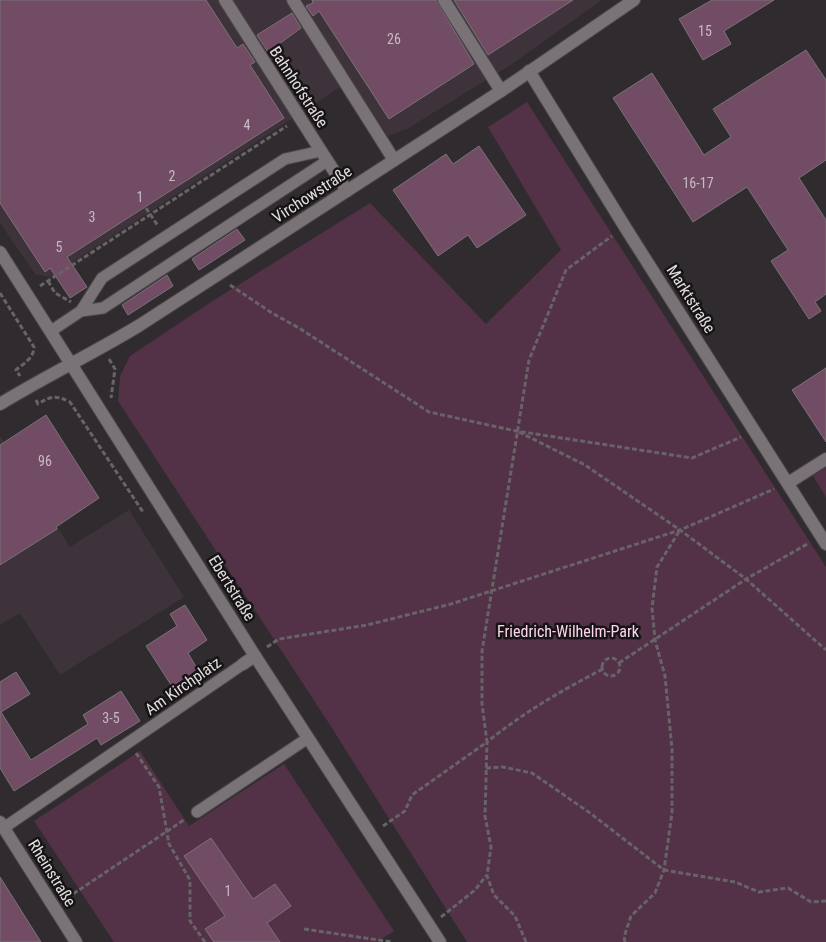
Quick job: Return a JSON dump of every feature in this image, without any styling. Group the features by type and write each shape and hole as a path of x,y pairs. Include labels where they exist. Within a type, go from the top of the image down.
{"street":[{"name":"Bahnhofstraße","path":"224,0 347,191"},
{"path":"292,0 394,160"},
{"path":"444,0 501,90"},
{"name":"Virchowstraße","path":"0,404 27,387 102,348 347,191 634,0"},
{"name":"Marktstraße","path":"529,71 625,227 824,540"},
{"name":"Ebertstraße","path":"0,252 255,656 438,941"},
{"path":"788,482 826,459"},
{"name":"Am Kirchplatz","path":"243,664 255,656"},
{"name":"Rheinstraße","path":"2,824 76,942"}],"lane":[{"path":"80,311 103,308 324,156"},
{"path":"51,331 80,311 102,278 286,158 324,156"},
{"name":"Am Kirchplatz","path":"2,824 129,742 243,664"},
{"path":"197,812 308,738"}],"path":[{"path":"48,281 300,118"},
{"path":"526,942 515,916 494,895 487,876 491,847 485,816 487,742 482,704 482,651 516,431 529,360 566,270 625,227"},
{"path":"221,272 233,288 429,412 516,431 692,458 755,432"},
{"path":"0,293 34,347 32,356 16,370 38,404 49,397 60,398 70,402 147,517"},
{"path":"516,431 585,465 680,530 746,579 826,650"},
{"path":"269,646 279,639 367,625 491,592 680,530 788,482"},
{"path":"626,942 624,937 631,916 656,892 664,870 672,813 672,749 664,676 655,640 652,608 657,567 680,530"},
{"path":"619,663 746,579 824,540"},
{"path":"613,658 619,663 619,669 613,675 608,675 603,669 604,662 608,659 613,658"},
{"path":"370,835 404,811 412,795 512,722 552,696 603,669"},
{"path":"129,742 159,787 169,844 190,880 190,921 205,942"},
{"path":"486,768 502,767 532,773 590,813 664,870 735,882 760,892 788,888 811,902 826,900"},
{"path":"76,893 197,812"},
{"path":"429,926 475,890 487,876"},
{"path":"304,929 392,942"}],"shaded area":[{"path":"0,0 602,0 512,64 407,129 388,136 351,80 50,277 35,274 0,223"},
{"path":"0,436 70,547 129,510 184,597 60,675 20,613 0,625"}],"green space":[{"name":"Friedrich-Wilhelm-Park","path":"527,102 826,567 826,942 467,942 330,725 118,401 120,376 130,356 214,300 370,203 486,324 561,250 488,127"},
{"path":"826,468 826,497 813,476"},
{"path":"140,751 189,826 284,764 394,931 377,942 114,942 34,821"}],"building":[{"path":"0,0 206,0 237,48 243,44 255,62 250,65 284,118 67,257 87,287 70,298 50,268 45,272 0,203"},
{"path":"312,0 436,0 474,64 389,119 319,11 313,16 306,6 313,3"},
{"path":"454,0 573,0 488,55"},
{"path":"712,0 774,0 724,31 731,44 703,60 679,19"},
{"path":"292,13 301,28 268,52 257,35"},
{"path":"806,50 826,80 826,160 799,178 826,220 826,294 815,302 821,311 809,319 771,261 788,250 747,187 693,222 613,98 652,73 704,155 731,137 713,109"},
{"path":"479,146 526,215 477,248 468,235 438,256 393,190 446,154 453,164"},
{"path":"237,229 245,240 199,270 192,259"},
{"path":"167,275 173,286 128,315 122,305"},
{"path":"826,368 826,442 792,390"},
{"path":"46,415 99,498 56,527 57,529 0,565 0,445"},
{"path":"185,605 207,640 188,653 199,672 173,688 146,646 177,626 170,614"},
{"path":"16,672 30,694 1,712 31,760 88,724 83,715 121,691 140,721 101,745 97,738 14,791 0,768 0,682"},
{"path":"211,838 253,899 275,884 291,906 267,923 280,942 214,942 205,929 225,916 184,856"},
{"path":"0,877 41,942 0,942"}]}
